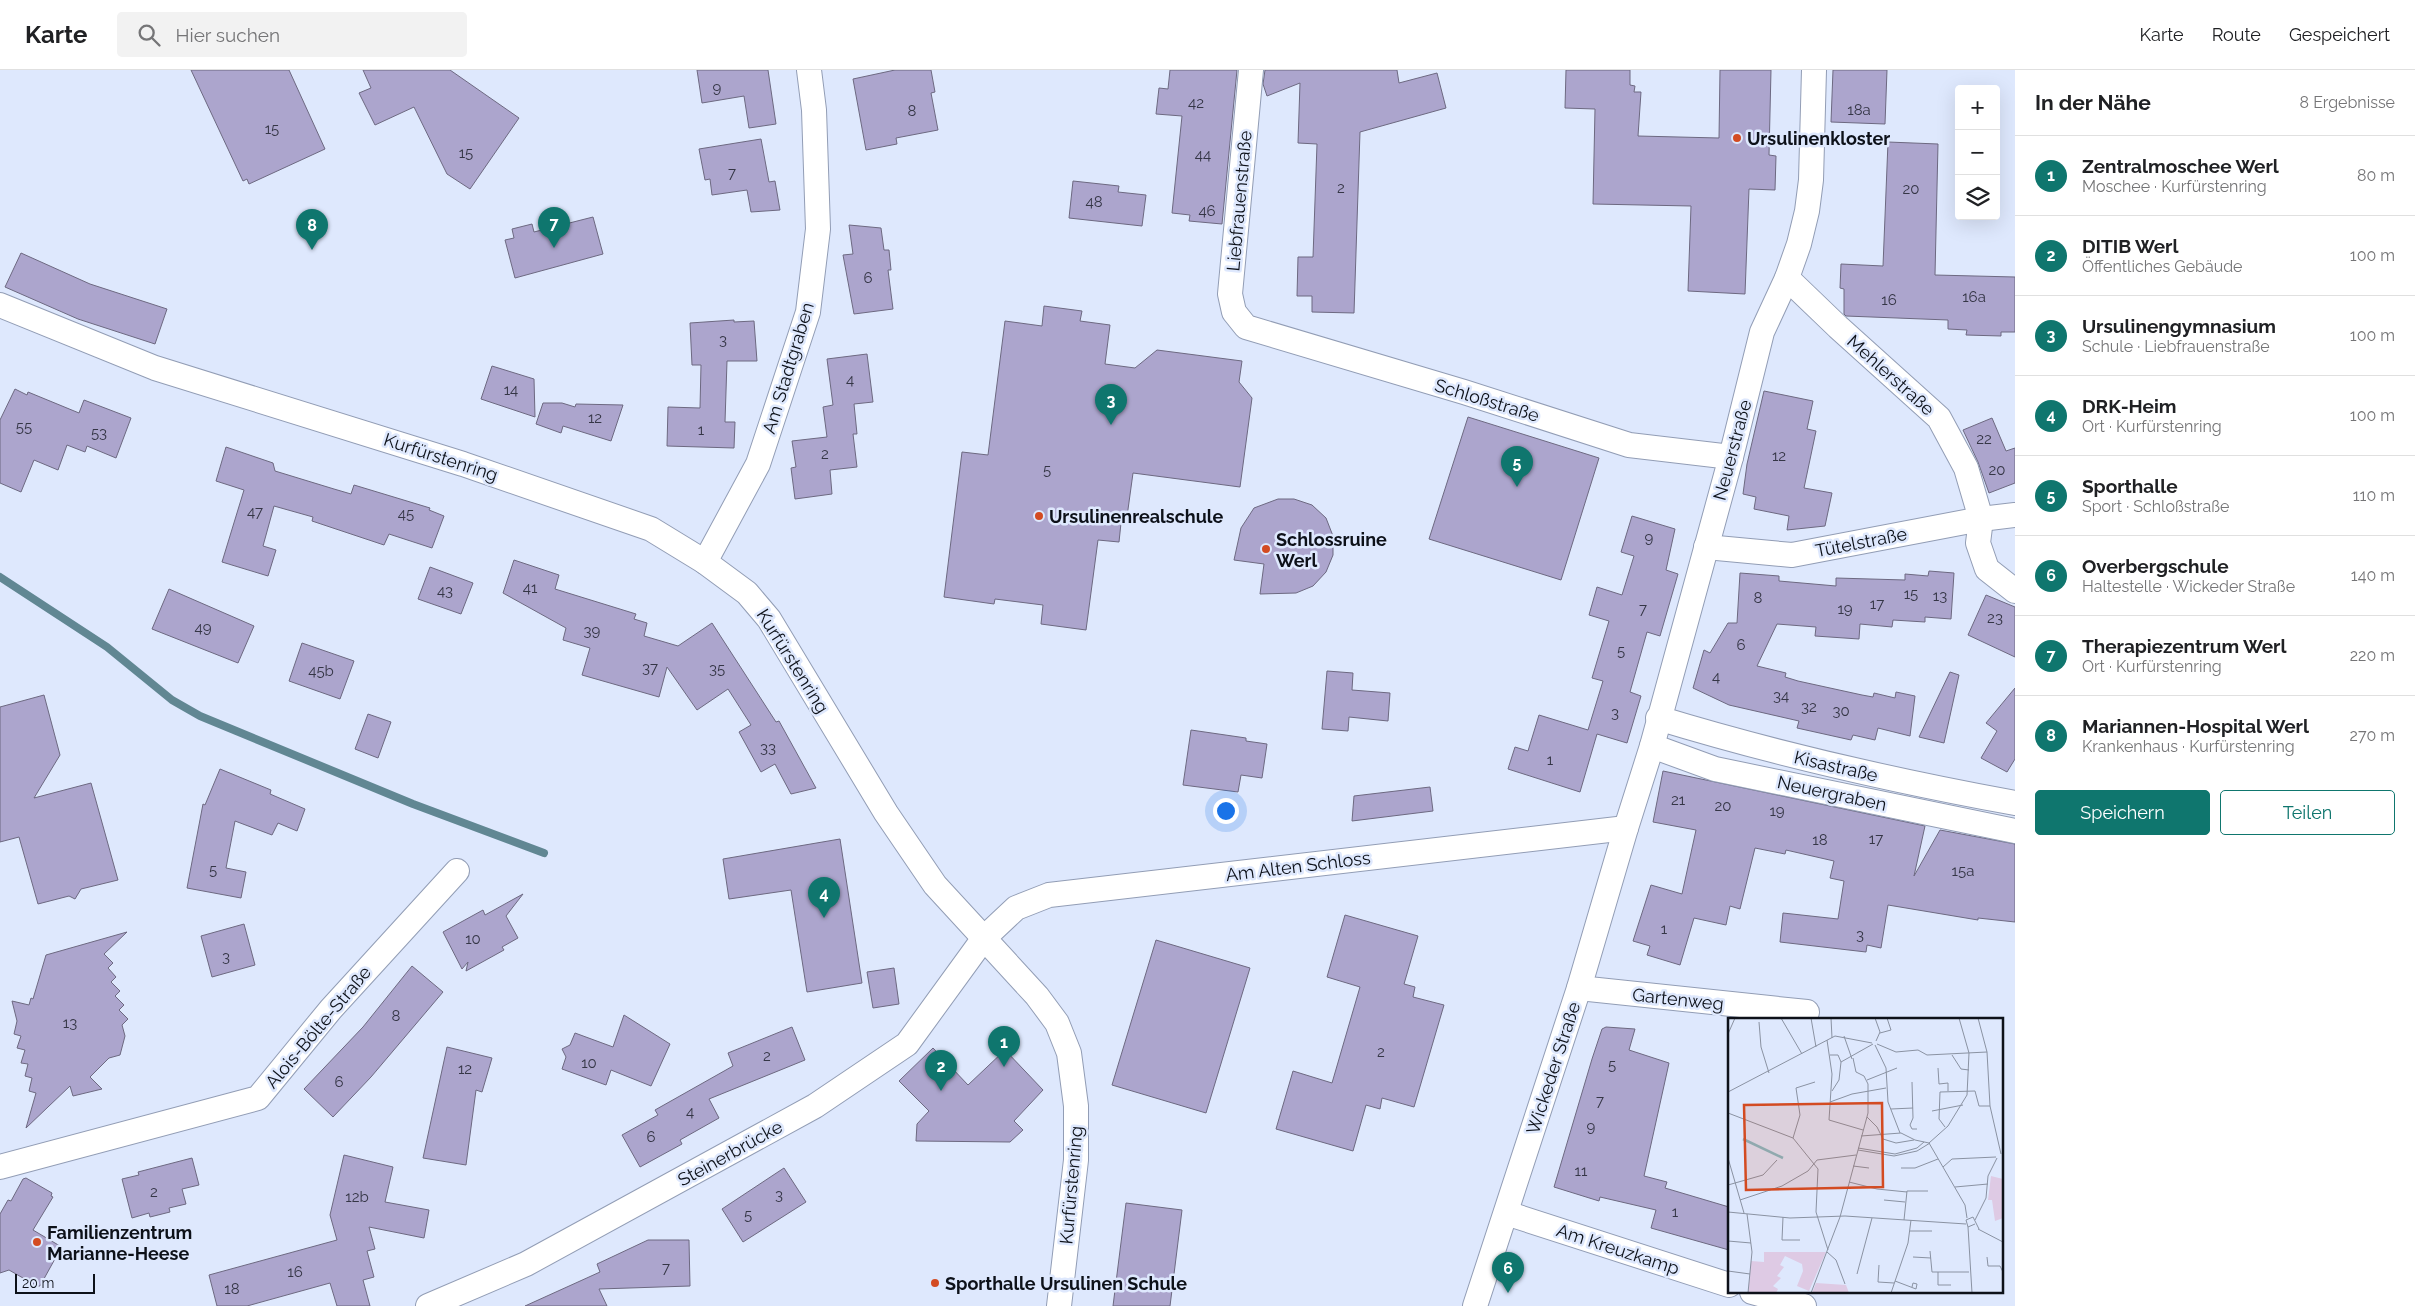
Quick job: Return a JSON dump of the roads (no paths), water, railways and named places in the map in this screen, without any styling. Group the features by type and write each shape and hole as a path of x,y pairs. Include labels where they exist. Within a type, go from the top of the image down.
{"street":[{"name":"Am Stadtgraben","path":"705,562 758,464 808,312 818,228 814,110 809,70"},
{"name":"Liebfrauenstraße","path":"1246,327 1234,312 1230,294 1251,70"},
{"name":"Neuerstraße","path":"1626,828 1652,746 1658,718 1731,456 1762,332 1787,278 1807,211 1811,180 1814,70"},
{"name":"Mehlerstraße","path":"1787,278 1838,328 1939,418 1966,468 1981,519 1978,543 1987,570 2015,591"},
{"name":"Kurfürstenring","path":"0,305 155,368 463,464 651,529 705,562 748,593 769,619 886,814 935,885 1037,996 1057,1023 1069,1053 1076,1106 1076,1160 1059,1306"},
{"name":"Schloßstraße","path":"1246,327 1464,392 1628,445 1731,456"},
{"name":"Tütelstraße","path":"1706,547 1792,555 1981,519 2015,515"},
{"name":"Kisastraße","path":"1658,718 1741,743 1865,773 2015,803"},
{"name":"Neuergraben","path":"1652,746 1715,769 2015,831"},
{"name":"Am Alten Schloss","path":"984,938 1016,908 1048,895 1626,828"},
{"name":"Wickeder Straße","path":"1476,1306 1579,988 1626,828"},
{"name":"Alois-Bölte-Straße","path":"0,1167 258,1098 331,1009 457,870"},
{"name":"Steinerbrücke","path":"428,1306 526,1264 815,1106 907,1044 984,938"},
{"name":"Gartenweg","path":"1579,988 1807,1012"},
{"name":"Am Kreuzkamp","path":"1506,1212 1728,1285"},
{"path":"1765,1294 1778,1296 1804,1306"}],"waterway":[{"path":"0,577 107,647 172,700 200,716 413,804 544,853"}],"place":[{"name":"Ursulinenkloster","path":"1737,138"},
{"name":"Therapiezentrum Werl","path":"554,248"},
{"name":"Mariannen-Hospital Werl","path":"312,250"},
{"name":"Ursulinengymnasium","path":"1111,425"},
{"name":"Sporthalle","path":"1517,487"},
{"name":"Ursulinenrealschule","path":"1039,516"},
{"name":"Schlossruine Werl","path":"1266,549"},
{"name":"DRK-Heim","path":"824,918"},
{"name":"Zentralmoschee Werl","path":"1004,1067"},
{"name":"DITIB Werl","path":"941,1091"},
{"name":"Familienzentrum Marianne-Heese","path":"37,1242"},
{"name":"Sporthalle Ursulinen Schule","path":"935,1283"},
{"name":"Overbergschule","path":"1508,1293"}]}
